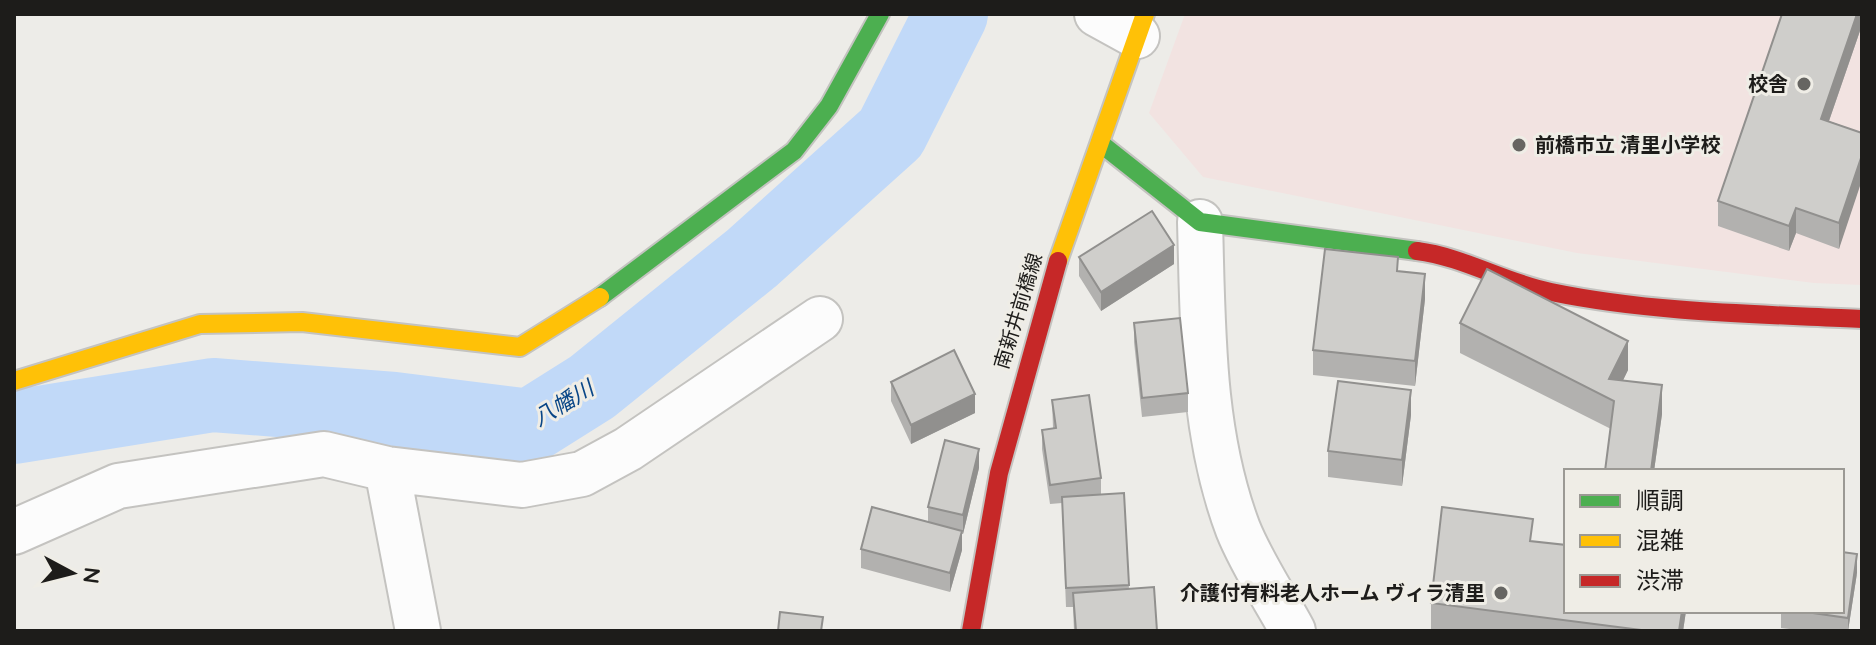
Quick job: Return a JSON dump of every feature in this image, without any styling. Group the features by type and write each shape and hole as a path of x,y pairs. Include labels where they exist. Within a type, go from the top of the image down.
{"street":[{"path":"14,381 200,324 302,322 520,347 576,315 794,151 829,106 880,14"},
{"path":"1097,14 1141,25"},
{"name":"南新井前橋線","path":"971,631 996,482 1046,288 1141,25"},
{"path":"1100,143 1200,222 1440,254 1548,292 1664,310 1862,319"},
{"path":"1200,222 1205,377 1218,456 1239,530 1293,631"},
{"path":"14,532 118,486 324,454 387,469 522,485 582,474 628,449 820,319"},
{"path":"387,469 418,631"}],"shaded area":[{"name":"前橋市立 清里小学校","path":"1185,14 1862,14 1862,285 1814,283 1577,253 1203,177 1149,113"}],"building":[{"name":"校舎","path":"1782,14 1857,14 1821,119 1862,133 1862,155 1839,223 1796,208 1789,226 1718,201"},
{"path":"1152,211 1174,245 1101,292 1079,257"},
{"path":"1325,249 1398,257 1397,271 1425,274 1415,361 1313,350"},
{"path":"1487,269 1628,341 1609,379 1662,385 1651,469 1605,469 1614,401 1460,323"},
{"path":"1180,318 1188,393 1142,398 1134,323"},
{"path":"954,350 975,394 911,425 891,382"},
{"path":"1338,381 1411,390 1402,460 1328,451"},
{"path":"1089,395 1101,478 1050,485 1042,430 1056,428 1052,400"},
{"path":"945,440 979,449 963,515 928,507"},
{"path":"1124,493 1129,585 1066,588 1062,497"},
{"path":"872,507 962,531 950,573 861,549"},
{"name":"介護付有料老人ホーム ヴィラ清里","path":"1442,507 1533,519 1530,541 1564,545 1564,613 1682,613 1679,631 1649,631 1431,603"},
{"path":"1844,552 1857,554 1848,618 1813,613 1844,613"},
{"path":"1154,587 1157,631 1076,631 1073,593"},
{"path":"780,612 823,617 821,631 778,631"}],"waterway":[{"name":"八幡川","path":"14,427 213,395 394,409 530,426 592,387 752,258 891,133 951,14"}],"traffic: fast":[{"path":"600,297 794,151 829,106 880,14"},
{"path":"1100,143 1200,222 1417,251"}],"traffic: slow":[{"path":"1058,261 1145,14"},
{"path":"14,381 200,324 302,322 520,347 600,297"}],"traffic: jam":[{"path":"1417,251 1451,259 1534,288 1589,299 1706,312 1862,319"},
{"path":"971,631 999,473 1058,261"}],"place":[{"name":"校舎","path":"1804,84"},
{"name":"前橋市立 清里小学校","path":"1519,145"},
{"name":"介護付有料老人ホーム ヴィラ清里","path":"1501,593"}]}
